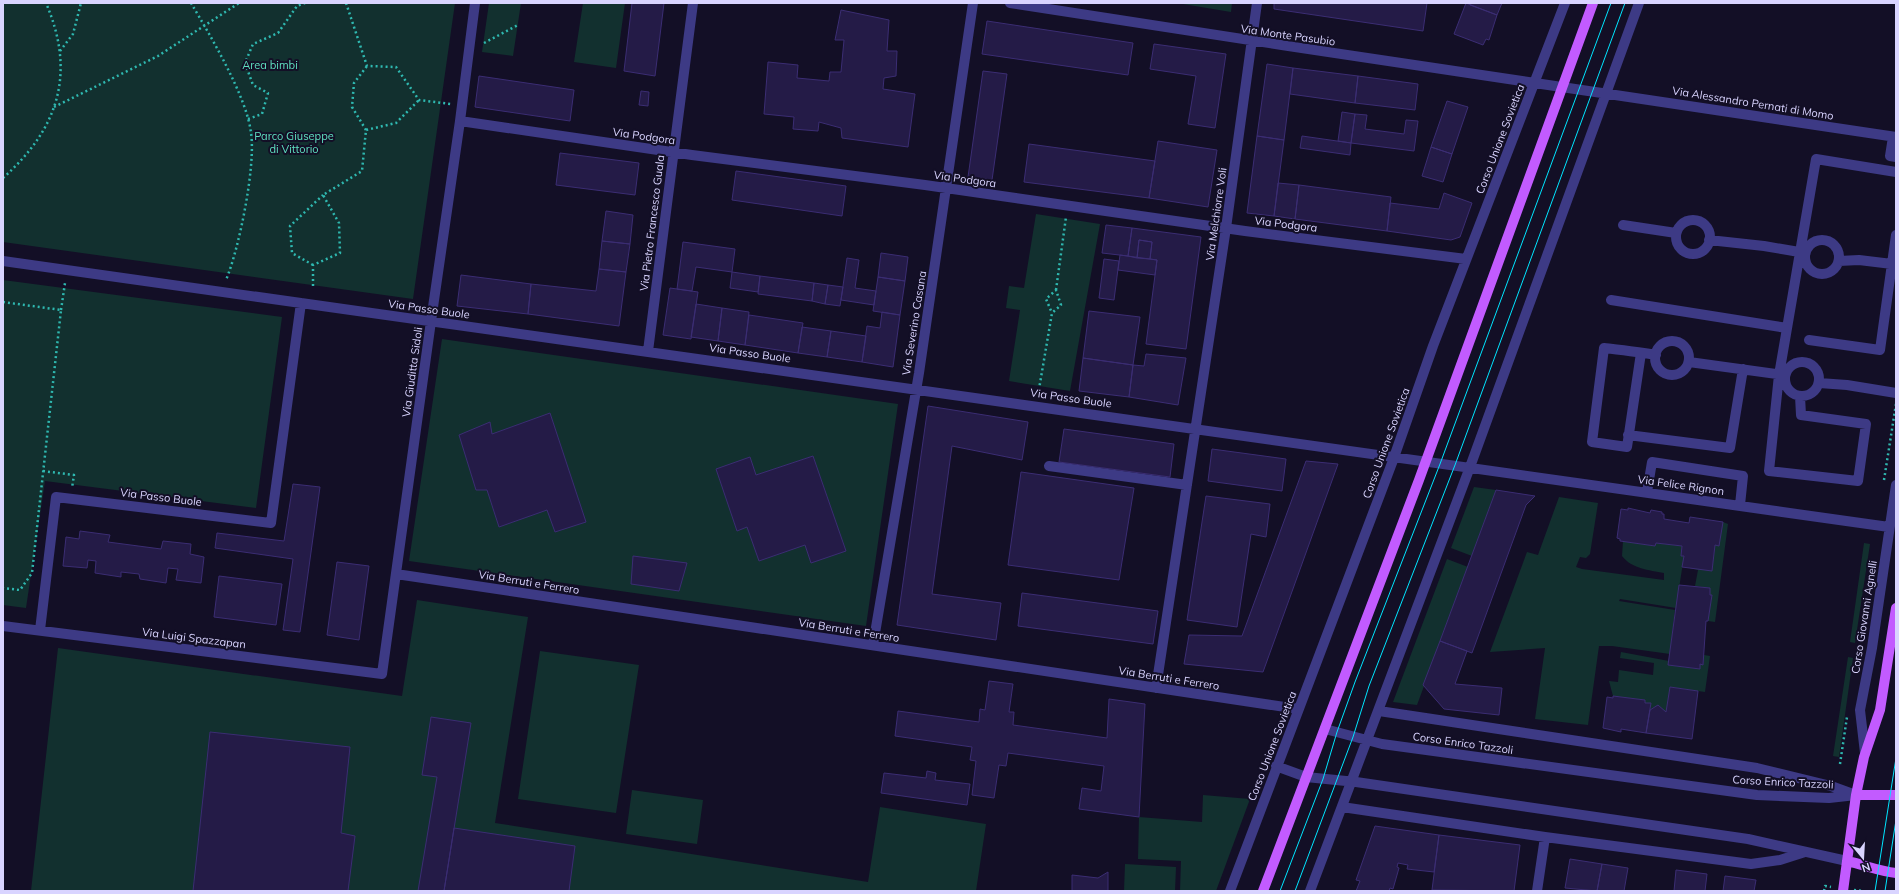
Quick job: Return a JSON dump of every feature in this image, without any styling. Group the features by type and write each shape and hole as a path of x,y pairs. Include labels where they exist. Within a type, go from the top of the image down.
{"main road":[{"path":"1263,891 1425,462 1593,3"},
{"name":"Corso Giovanni Agnelli","path":"1847,861 1856,795 1866,753 1880,710 1896,608"},
{"path":"1856,795 1896,795"},
{"path":"1843,891 1847,861 1868,866 1879,871 1896,873"}],"street":[{"name":"Via Giuditta Sidoli","path":"382,674 463,105 475,3"},
{"name":"Via Pietro Francesco Guala","path":"648,351 693,3"},
{"name":"Via Severino Casana","path":"873,645 916,388 947,188 973,3"},
{"name":"Via Monte Pasubio","path":"1010,3 1251,42 1563,86"},
{"name":"Via Melchiorre Voli","path":"1196,428 1226,228 1257,3"},
{"name":"Corso Unione Sovietica","path":"1230,891 1276,766 1395,457 1433,346 1565,3"},
{"path":"1310,891 1368,741 1470,467 1639,3"},
{"path":"1563,86 1606,93"},
{"name":"Via Alessandro Pernati di Momo","path":"1606,93 1895,137"},
{"name":"Via Podgora","path":"460,121 673,152 947,188 1226,228 1466,259"},
{"path":"1895,137 1890,156 1896,157"},
{"path":"1800,396 1801,416 1866,424 1858,481 1769,471 1787,328 1802,253 1816,159 1896,172"},
{"path":"1696,220 1707,228 1709,240 1702,251 1690,253 1678,246 1676,233 1683,222 1696,220"},
{"path":"1623,225 1676,233"},
{"path":"1809,340 1880,350 1896,235"},
{"path":"1709,240 1757,245 1802,253"},
{"path":"1802,253 1812,243 1826,241 1836,248 1839,260"},
{"path":"1802,253 1808,267 1813,272 1819,274 1831,271 1839,260"},
{"path":"1839,260 1859,260 1892,264"},
{"name":"Via Passo Buole","path":"3,261 431,322 916,388 1425,462"},
{"path":"1612,300 1787,328"},
{"name":"Via Passo Buole","path":"40,630 56,497 271,523 301,303"},
{"path":"1676,342 1687,349 1689,362 1682,372 1670,375 1663,373 1658,368 1656,355 1663,344 1676,342"},
{"path":"1641,353 1627,446 1592,442 1604,348 1656,355"},
{"path":"1689,362 1782,375"},
{"path":"1806,362 1817,370 1819,383 1812,393 1800,396 1793,394 1788,389 1782,375 1793,365 1806,362"},
{"path":"1628,435 1730,448 1743,369"},
{"path":"1819,383 1847,385 1896,393"},
{"path":"1156,688 1196,428"},
{"path":"1425,462 1470,467"},
{"path":"1647,492 1652,462 1743,476 1740,505"},
{"path":"1049,466 1187,485"},
{"name":"Via Felice Rignon","path":"1470,467 1890,527"},
{"name":"Corso Giovanni Agnelli","path":"1866,753 1860,710 1872,648 1896,485"},
{"name":"Via Berruti e Ferrero","path":"396,574 1298,709"},
{"name":"Via Luigi Spazzapan","path":"3,626 382,674"},
{"name":"Corso Enrico Tazzoli","path":"1379,711 1757,768 1831,786 1856,795"},
{"name":"Corso Enrico Tazzoli","path":"1325,729 1368,741 1396,746 1757,795 1829,798 1856,795"},
{"path":"1276,766 1306,777 1352,781 1748,839 1847,861"},
{"path":"1342,807 1545,837 1751,864 1780,860 1805,852"},
{"path":"1537,891 1545,837"}],"path":[{"path":"3,178 36,144 51,118 60,87 62,62 55,23 46,3"},
{"path":"60,51 73,34 81,3"},
{"path":"191,3 232,79 248,119 252,134 248,192 229,273 220,292"},
{"path":"54,107 158,56 239,3"},
{"path":"248,119 262,114 268,93 253,84 245,63 253,44 278,33 297,6 305,3"},
{"path":"346,3 367,66"},
{"path":"484,43 518,25"},
{"path":"367,66 396,67 419,100 463,105"},
{"path":"312,265 292,252 290,226 323,195 362,171 366,130 352,107 354,83 367,66"},
{"path":"366,130 396,122 419,100"},
{"path":"312,265 340,253 339,223 323,195"},
{"path":"1052,313 1061,305 1056,290 1068,206"},
{"path":"312,265 314,286"},
{"path":"3,588 20,590 32,573 61,310 67,270"},
{"path":"1036,406 1052,313 1046,299 1056,290"},
{"path":"3,302 61,310"},
{"path":"1883,486 1896,402"},
{"path":"44,471 74,475 70,499"},
{"path":"1824,891 1825,886"}],"green space":[{"name":"Parco Giuseppe di Vittorio","path":"3,3 455,3 413,299 3,242"},
{"path":"489,3 521,3 513,56 482,52"},
{"path":"583,3 625,3 616,68 574,62"},
{"path":"1177,3 1232,3 1231,12"},
{"path":"1036,214 1100,224 1070,391 1009,381 1020,310 1006,308 1009,286 1024,288"},
{"path":"3,280 282,317 256,508 45,481 26,608 3,605"},
{"path":"442,339 898,404 866,626 409,561"},
{"path":"1474,487 1496,490 1472,556 1451,548"},
{"path":"1559,497 1598,503 1590,554 1586,558 1580,557 1576,567 1664,580 1664,573 1641,568 1626,560 1622,556 1623,541 1655,546 1656,543 1682,546 1681,556 1684,556 1676,608 1620,599 1619,601 1675,610 1670,654 1612,646 1599,646 1588,725 1535,719 1545,648 1490,652 1527,552 1538,555"},
{"path":"1723,522 1728,524 1715,622 1708,621 1712,595 1710,595 1710,588 1695,586 1698,570 1685,567 1712,570 1715,545 1719,546"},
{"path":"1864,543 1870,544 1855,643 1850,642"},
{"path":"1447,559 1468,567 1417,705 1393,702"},
{"path":"417,600 528,617 495,823 868,882 880,807 986,824 976,891 31,891 58,648 402,696"},
{"path":"540,651 639,665 616,813 518,799"},
{"path":"1621,652 1669,661 1668,665 1699,669 1700,664 1703,664 1704,655 1710,656 1705,692 1670,687 1666,712 1650,710 1651,704 1645,703 1645,700 1613,696 1609,681 1618,682 1619,670 1653,675 1654,663 1620,658"},
{"path":"1848,657 1853,658 1839,757 1833,756"},
{"path":"632,790 703,800 697,844 626,834"},
{"path":"1203,795 1250,799 1216,891 1180,891 1181,861 1138,859 1139,817 1202,822"},
{"path":"1125,864 1176,867 1175,891 1124,891"}],"building":[{"path":"632,3 664,3 655,76 624,71"},
{"path":"1274,3 1427,3 1423,31 1274,9"},
{"path":"1466,3 1497,15 1489,40 1486,39 1483,45 1454,34"},
{"path":"1470,3 1502,3 1497,15 1470,5"},
{"path":"841,10 889,20 887,51 897,51 896,76 884,78 883,89 915,94 908,147 842,138 841,128 819,122 818,131 793,129 794,117 764,114 768,62 798,65 797,78 829,81 830,72 841,72 844,40 835,40"},
{"path":"987,21 1133,43 1128,75 982,54"},
{"path":"1154,44 1226,54 1215,128 1188,124 1196,76 1150,69"},
{"path":"1267,64 1293,68 1284,140 1257,136"},
{"path":"1293,68 1358,76 1355,103 1290,94"},
{"path":"983,71 1007,74 992,180 968,177"},
{"path":"479,76 574,90 570,121 475,107"},
{"path":"1358,76 1418,84 1415,110 1355,103"},
{"path":"641,91 649,92 648,106 639,105"},
{"path":"1447,101 1468,107 1452,154 1431,147"},
{"path":"1342,112 1355,114 1351,143 1338,141"},
{"path":"1355,114 1367,115 1365,129 1404,134 1406,120 1418,121 1414,151 1351,143"},
{"path":"1257,136 1284,140 1274,216 1247,213"},
{"path":"1302,136 1351,143 1350,155 1300,148"},
{"path":"1158,141 1217,150 1208,207 1149,198"},
{"path":"1029,144 1155,161 1149,198 1024,182"},
{"path":"1431,147 1452,154 1443,182 1422,176"},
{"path":"560,153 639,163 635,195 556,185"},
{"path":"736,171 846,186 842,216 732,200"},
{"path":"1278,183 1299,185 1295,219 1274,216"},
{"path":"1299,185 1391,197 1387,231 1295,219"},
{"path":"1444,193 1472,203 1460,237 1451,240 1387,231 1390,203 1439,209"},
{"path":"606,211 633,215 630,244 602,241"},
{"path":"1106,225 1132,228 1128,256 1102,253"},
{"path":"1132,228 1201,237 1186,349 1146,344 1157,260 1150,259 1152,242 1139,240 1137,258 1128,256"},
{"path":"1139,240 1152,242 1150,259 1137,258"},
{"path":"602,241 630,244 626,272 599,269"},
{"path":"683,242 735,249 732,272 696,267 692,291 677,289"},
{"path":"881,253 908,257 905,281 878,277"},
{"path":"1120,255 1157,260 1155,275 1118,270"},
{"path":"847,258 859,260 855,288 876,291 874,305 841,300"},
{"path":"1104,259 1119,261 1114,300 1099,298"},
{"path":"599,269 626,272 619,326 528,314 531,284 596,291"},
{"path":"732,272 760,276 758,292 730,288"},
{"path":"461,275 531,284 528,314 457,306"},
{"path":"760,276 814,283 812,301 758,294"},
{"path":"878,277 905,281 900,315 873,311"},
{"path":"814,283 828,285 825,304 812,301"},
{"path":"828,285 843,287 840,306 825,304"},
{"path":"670,288 698,292 691,339 663,335"},
{"path":"696,304 722,308 718,341 691,337"},
{"path":"722,308 749,312 745,345 718,341"},
{"path":"1089,311 1140,317 1133,365 1083,358"},
{"path":"882,312 900,315 893,367 862,362 867,326 880,328"},
{"path":"749,315 803,323 798,353 745,345"},
{"path":"802,327 831,331 827,357 798,353"},
{"path":"831,331 866,336 862,362 827,357"},
{"path":"1146,354 1186,358 1178,405 1129,397 1133,365 1144,366"},
{"path":"1083,358 1133,365 1129,397 1079,391"},
{"path":"928,406 1028,422 1022,460 952,446 932,594 1001,603 996,640 897,625"},
{"path":"550,413 586,522 555,532 547,510 499,527 487,490 476,490 459,435 490,422 492,434"},
{"path":"1064,429 1174,444 1170,477 1059,462"},
{"path":"1212,449 1286,459 1282,491 1208,481"},
{"path":"813,456 846,551 811,563 805,545 759,561 747,527 737,531 716,469 750,457 756,475"},
{"path":"1306,461 1338,464 1263,672 1184,664 1189,635 1242,636"},
{"path":"1021,472 1134,488 1119,580 1008,565"},
{"path":"293,484 320,487 300,632 283,630 293,559 215,548 217,533 284,541"},
{"path":"1496,490 1535,496 1526,505 1472,653 1440,641"},
{"path":"1206,496 1270,504 1266,537 1251,534 1237,627 1187,620"},
{"path":"1628,508 1650,513 1651,510 1662,512 1662,514 1664,514 1664,519 1689,523 1690,517 1723,522 1719,546 1715,545 1712,571 1682,567 1684,556 1681,556 1682,546 1656,543 1655,546 1620,541 1620,539 1617,538 1621,509 1628,510"},
{"path":"80,531 110,535 108,542 161,549 163,541 191,544 190,554 204,557 201,583 176,580 178,569 168,568 166,583 140,579 139,574 121,572 121,577 95,573 96,561 88,560 87,568 63,566 66,537 79,539"},
{"path":"633,556 687,563 679,591 631,584"},
{"path":"337,562 369,566 359,640 327,635"},
{"path":"219,576 282,584 276,625 214,617"},
{"path":"1679,585 1710,588 1710,595 1712,595 1708,621 1706,621 1703,665 1700,664 1700,669 1668,665"},
{"path":"1022,593 1158,611 1153,644 1018,626"},
{"path":"1440,641 1467,651 1455,684 1502,688 1499,715 1444,709 1423,685"},
{"path":"989,681 1013,684 1009,712 1014,712 1013,725 1107,738 1109,699 1145,704 1139,817 1079,809 1082,788 1101,791 1104,766 1008,753 1006,766 999,765 994,798 972,795 976,761 970,760 972,747 895,736 898,711 979,722 980,709 985,710"},
{"path":"1670,687 1698,691 1692,739 1646,733 1650,710 1658,705 1666,712"},
{"path":"1613,696 1645,700 1645,703 1651,703 1646,733 1621,729 1621,732 1603,728 1607,697 1613,698"},
{"path":"431,717 471,723 444,891 418,891 437,777 422,775"},
{"path":"210,732 350,747 341,833 355,836 348,891 193,891"},
{"path":"927,771 936,773 935,780 970,784 967,805 881,793 884,773 926,778"},
{"path":"1375,826 1439,835 1434,872 1407,869 1408,865 1398,863 1397,867 1399,868 1393,889 1390,888 1389,891 1356,891 1360,881 1356,880"},
{"path":"454,828 575,846 569,891 444,891"},
{"path":"1439,835 1520,845 1514,891 1432,890"},
{"path":"1570,859 1602,864 1597,891 1565,888"},
{"path":"1602,864 1628,868 1624,891 1597,891"},
{"path":"1676,870 1707,874 1705,891 1674,891"},
{"path":"1108,872 1108,891 1072,891 1072,875 1098,878"},
{"path":"1725,876 1756,880 1754,891 1723,891"}],"tram line":[{"path":"1280,891 1323,779 1337,732 1355,682 1440,464 1611,3"},
{"path":"1295,891 1353,737 1369,686 1455,465 1625,3"},
{"path":"1875,891 1896,758"},
{"path":"1885,891 1896,820"}],"park label":[{"name":"Area bimbi","path":"270,65"}]}
